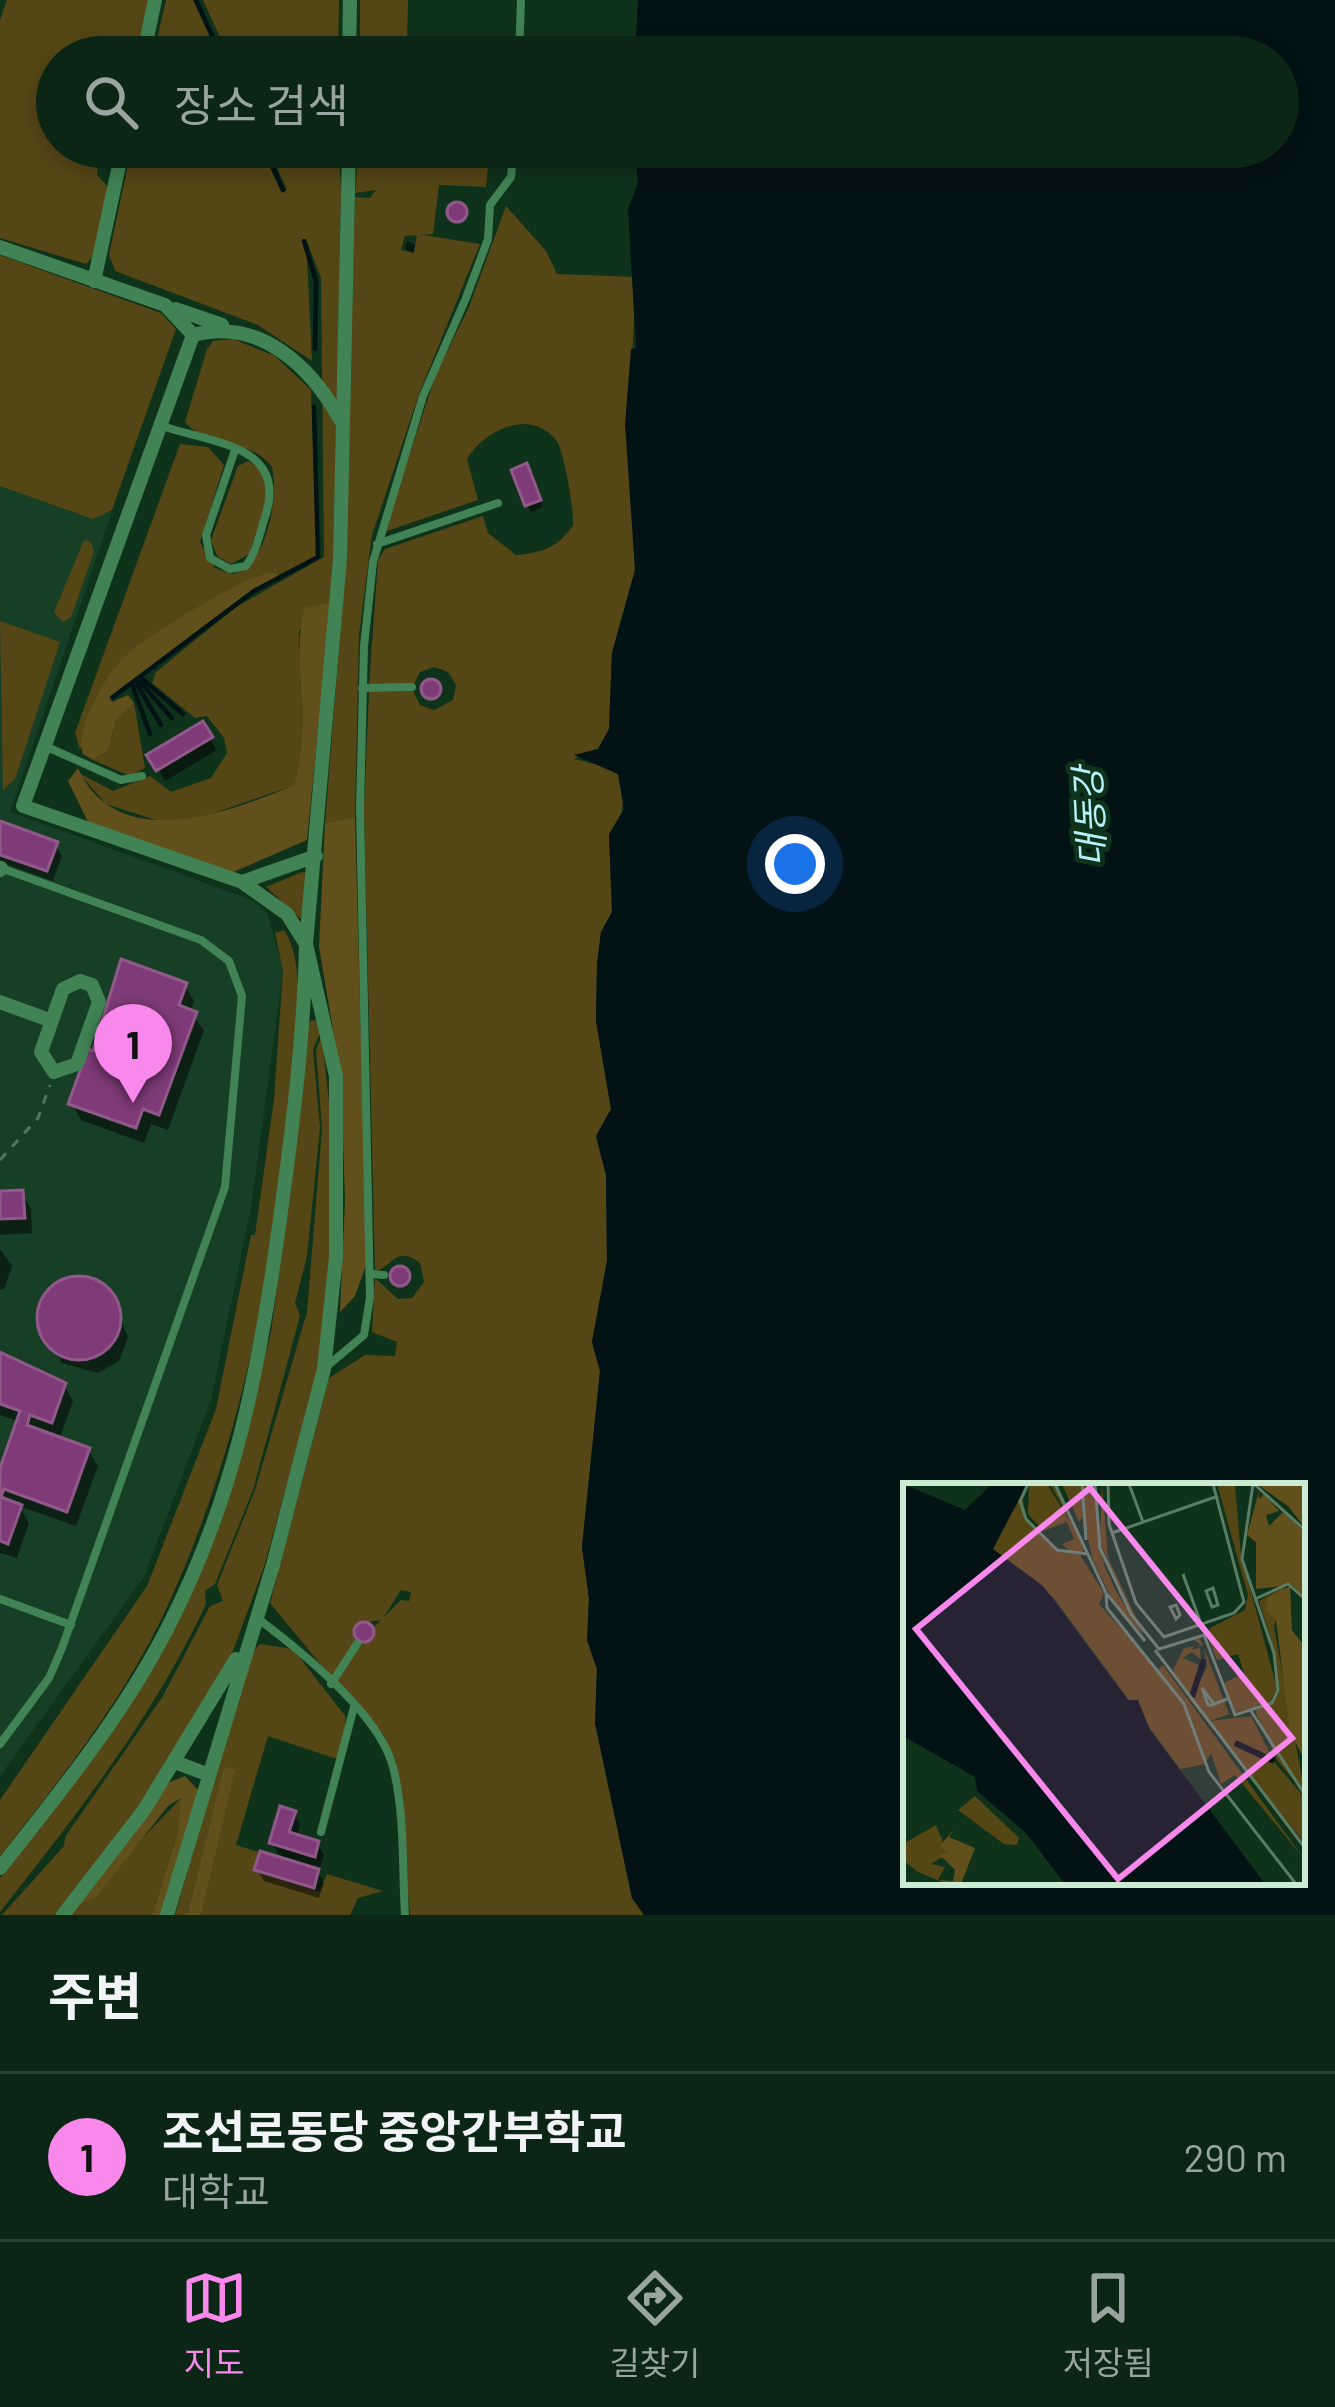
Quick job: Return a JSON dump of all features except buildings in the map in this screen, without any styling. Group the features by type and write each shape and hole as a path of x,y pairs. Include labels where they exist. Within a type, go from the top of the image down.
{"street":[{"path":"147,36 155,0"},
{"path":"350,0 350,36"},
{"path":"94,280 118,168"},
{"path":"0,1868 97,1739 165,1634 206,1545 258,1378 286,1179 340,559 349,168"},
{"path":"0,247 232,329 294,359 317,382 344,424"},
{"path":"164,305 194,335"},
{"path":"194,335 232,329"},
{"path":"167,1915 324,1369 336,1257 333,1054 306,944 286,914 242,882 23,806 194,335"},
{"path":"242,882 316,856"},
{"path":"86,982 96,990 99,1002 77,1064 54,1072 41,1052 52,1021 68,984 86,982"},
{"path":"0,1002 52,1021"},
{"path":"63,1915 175,1762 247,1639"},
{"path":"175,1762 209,1775"}],"lane":[{"path":"520,36 521,0"},
{"path":"324,1369 364,1335 370,1274 362,688 377,544 423,396 488,239 490,205 511,177 512,168"},
{"path":"161,425 235,450 268,469 273,491 253,556 246,566 230,569 210,558 205,542 235,450"},
{"path":"377,544 498,502"},
{"path":"362,688 412,687"},
{"path":"45,747 121,780 142,776"},
{"path":"0,869 217,948 238,976 242,996 220,1208 49,1678 0,1744"},
{"path":"370,1274 384,1275"},
{"path":"0,1599 71,1624"},
{"path":"256,1617 368,1720 393,1768 405,1915"},
{"path":"331,1684 357,1644"},
{"path":"321,1832 354,1706"}],"path":[{"path":"0,1160 38,1118 54,1072"}],"shaded area":[{"path":"7,0 149,0 141,36 36,36 36,168 98,168 97,175 108,187 95,255 86,264 0,238 0,20"},
{"path":"166,0 193,0 209,36 158,36"},
{"path":"203,0 339,0 338,36 219,36"},
{"path":"360,0 408,0 407,36 360,36"},
{"path":"127,168 270,168 282,193 287,190 277,168 339,168 334,563 331,603 299,630 303,760 295,785 194,820 165,823 106,804 79,773 113,791 150,776 171,792 211,778 227,753 224,738 207,716 195,718 152,683 156,672 236,607 324,557 321,278 306,239 312,361 258,325 115,271 109,254"},
{"path":"357,168 488,168 486,187 439,185 433,234 422,235 480,244 419,394 372,535 359,635 355,817 325,823 344,584 355,197 370,198 376,190 355,193","holes":["417,235 414,253 401,250 405,236"]},
{"path":"506,206 546,251 557,274 636,277 628,445 635,570 612,653 609,729 598,749 574,759 607,767 618,775 624,791 621,818 609,834 612,912 601,932 597,964 596,1021 611,1109 596,1136 606,1175 607,1261 592,1342 600,1371 582,1547 589,1599 587,1640 597,1669 595,1723 632,1898 644,1915 410,1915 396,1762 383,1734 336,1682 361,1642 373,1639 374,1627 381,1620 355,1624 357,1640 331,1677 270,1603 329,1378 365,1355 395,1356 397,1342 372,1332 375,1278 398,1299 412,1298 424,1282 420,1263 405,1256 375,1271 364,809 369,691 413,691 420,705 434,710 453,700 456,685 448,672 434,667 420,672 413,686 369,686 378,560 385,549 483,516 488,533 516,555 549,548 573,525 568,481 556,440 545,430 521,424 495,432 467,459 478,500 384,532 436,374 469,307","holes":["401,1590 411,1592 409,1601 401,1600 384,1617"]},
{"path":"0,255 161,313 176,329 112,510 93,519 0,486"},
{"path":"233,339 275,356 311,390 317,556 280,575 271,572 132,650 80,750 75,733 180,444 208,447 224,465 200,542 215,568 232,574 244,569 268,529 274,495 272,467 252,451 204,436 185,422 207,349 213,341"},
{"path":"248,461 264,479 265,504 249,554 231,564 217,556 211,540 238,466"},
{"path":"0,473 112,512 10,812 252,900 267,912 283,970 251,1208 211,1400 144,1577 0,1776"},
{"path":"84,540 91,542 94,552 71,617 63,622 54,612"},
{"path":"271,572 280,575 253,589 109,697 112,702 128,695 134,703 116,721 108,750 93,760 83,754 89,713 124,657 200,606"},
{"path":"331,603 307,840 231,873 89,824 68,781 78,768 95,795 118,811 145,819 206,815 294,785 302,741 304,608"},
{"path":"0,621 60,642 15,779 3,790"},
{"path":"134,703 145,768 130,776 93,760 108,750 116,721"},
{"path":"355,817 367,1263 355,1296 340,1312 345,1200 341,1077 319,947 325,823"},
{"path":"306,873 303,921 266,887"},
{"path":"284,930 292,946 298,989 294,1061 262,1302 231,1432 188,1560 160,1622 86,1743 0,1856 0,1800 147,1586 216,1409 251,1235 255,1235 274,1099 283,971 275,933"},
{"path":"318,1020 321,1031 313,1049 320,1128 307,1256 295,1303 300,1316 253,1490 215,1584 205,1591 206,1604 162,1686 85,1802 0,1912 0,1878 140,1685 242,1447 271,1332 303,1091 305,1029 309,1021"},
{"path":"322,1035 329,1103 330,1256 319,1366 264,1567 230,1659 139,1808 57,1915 2,1915 64,1846 65,1837 163,1696 210,1606 223,1601 217,1585 255,1490 307,1312 322,1129 316,1050"},
{"path":"260,1644 293,1649 346,1717 340,1760 268,1736 236,1845 258,1852 253,1871 319,1892 327,1874 383,1891 358,1898 350,1915 201,1915 224,1768 187,1915 175,1915 250,1655"},
{"path":"224,1767 235,1770 201,1915 187,1915"},
{"path":"185,1776 199,1791 161,1915 152,1915 177,1835 181,1798 168,1806 96,1897 77,1905 168,1783"},
{"path":"182,1797 177,1835 152,1915 69,1915"}],"water":[{"name":"대동강","path":"638,0 1335,0 1335,1915 644,1915 632,1898 595,1723 597,1669 587,1640 589,1599 582,1547 600,1371 592,1342 607,1261 606,1175 596,1136 611,1109 596,1021 597,964 601,932 612,912 609,834 624,809 618,774 574,755 598,749 609,729 612,653 635,570 625,424 631,349 636,348 628,209 638,183 636,168 1299,168 1299,36 636,36"}],"waterway":[{"path":"196,0 212,36"},
{"path":"273,168 283,190"},
{"path":"304,241 316,281 315,349"},
{"path":"113,697 254,591 318,557 314,407"},
{"path":"140,677 183,714"},
{"path":"135,681 161,725"},
{"path":"140,682 172,718"},
{"path":"132,684 150,734"}],"place":[{"name":"조선로동당 중앙간부학교","path":"133,1103"}]}
